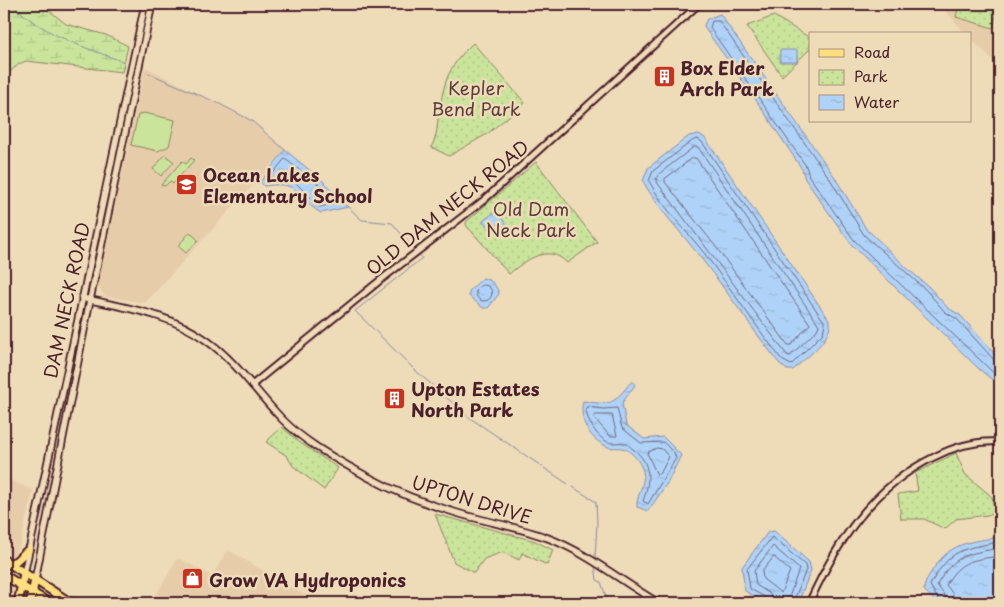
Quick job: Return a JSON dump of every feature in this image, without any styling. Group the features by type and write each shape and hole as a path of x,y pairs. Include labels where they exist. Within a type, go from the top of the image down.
{"main road":[{"name":"DAM NECK ROAD","path":"18,603 145,4"},
{"name":"DAM NECK ROAD","path":"30,603 90,300 152,4"},
{"path":"110,167 117,169"},
{"name":"UPTON DRIVE","path":"82,298 149,313 185,327 216,348 299,434 367,476 400,493 440,508 561,544 586,557 623,583 659,603"},
{"path":"51,448 60,450"},
{"path":"6,562 16,562 28,550"},
{"path":"6,562 71,603"},
{"path":"4,575 48,603"},
{"path":"37,603 48,603"}],"street":[{"name":"OLD DAM NECK ROAD","path":"252,385 378,282 484,200 699,4"},
{"path":"809,603 829,560 855,522 893,483 926,460 956,447 975,442 1000,442"}],"shaded area":[{"path":"939,4 1000,4 1000,67 972,40 972,32 964,32"},
{"name":"Ocean Lakes Elementary School","path":"145,67 252,121 285,150 145,303 104,296 98,285"},
{"path":"10,480 33,490 20,545 13,556 4,550 4,510"},
{"path":"228,550 318,603 151,603 178,558 212,576"},
{"path":"4,580 39,603 4,603"}],"green space":[{"path":"4,4 41,4 66,24 106,35 128,46 122,72 26,61 19,64 4,77"},
{"path":"959,4 999,4 993,28 956,17"},
{"path":"774,16 809,37 809,50 782,76 747,26"},
{"name":"Kepler Bend Park","path":"473,43 525,103 487,134 449,156 431,147 436,134 447,78 451,69"},
{"path":"144,113 175,120 169,146 158,151 131,145 138,115"},
{"path":"165,155 174,162 161,176 153,169"},
{"path":"191,158 194,160 173,184 170,181 165,186 161,185 182,161 186,164"},
{"name":"Old Dam Neck Park","path":"536,162 597,242 567,263 553,254 545,254 530,259 509,274 466,225 466,222"},
{"path":"190,232 198,240 186,253 178,246"},
{"path":"282,427 299,442 338,468 324,490 293,466 287,456 266,442"},
{"path":"956,453 965,474 992,497 995,514 956,519 945,529 924,519 901,519 898,494 918,491 915,473"},
{"path":"435,514 535,541 553,550 547,565 522,553 519,560 503,552 484,559 474,573 454,562"}],"water":[{"path":"720,14 834,176 868,232 929,287 948,308 960,315 1000,360 1000,386 979,369 851,244 805,179 802,169 752,94 706,30 704,25 707,19"},
{"path":"780,50 797,50 797,62 780,62"},
{"path":"699,134 705,138 830,321 830,328 823,341 793,370 787,370 779,363 711,271 663,211 643,181 648,168 689,136"},
{"path":"285,150 324,182 348,207 321,213 312,207 297,191 286,185 264,186 260,182"},
{"path":"496,211 508,226 503,230 498,224 490,230 483,221"},
{"path":"483,278 493,283 499,294 488,308 483,308 469,296 469,291"},
{"path":"632,381 635,385 622,403 626,425 644,439 663,437 681,455 668,482 648,511 637,507 644,477 638,460 625,449 612,448 600,443 586,427 582,414 583,401 612,402"},
{"path":"774,531 809,562 811,570 798,603 766,603 745,591 742,567 768,532"},
{"path":"1000,537 1000,603 937,603 924,590 930,573 948,552 963,544"}],"waterway":[{"path":"4,11 8,4"},
{"path":"12,4 24,15 51,32 124,62"},
{"path":"146,72 218,103 252,121 285,150"},
{"path":"348,207 362,220 392,223 415,250"},
{"path":"419,254 422,258 355,311 416,371 470,418 568,484"},
{"path":"573,487 596,502 595,558"},
{"path":"595,566 597,580 601,582 608,603"}],"place":[{"name":"Box Elder Arch Park","path":"664,77"},
{"name":"Ocean Lakes Elementary School","path":"187,184"},
{"name":"Upton Estates North Park","path":"395,398"},
{"name":"Grow VA Hydroponics","path":"193,579"}]}
